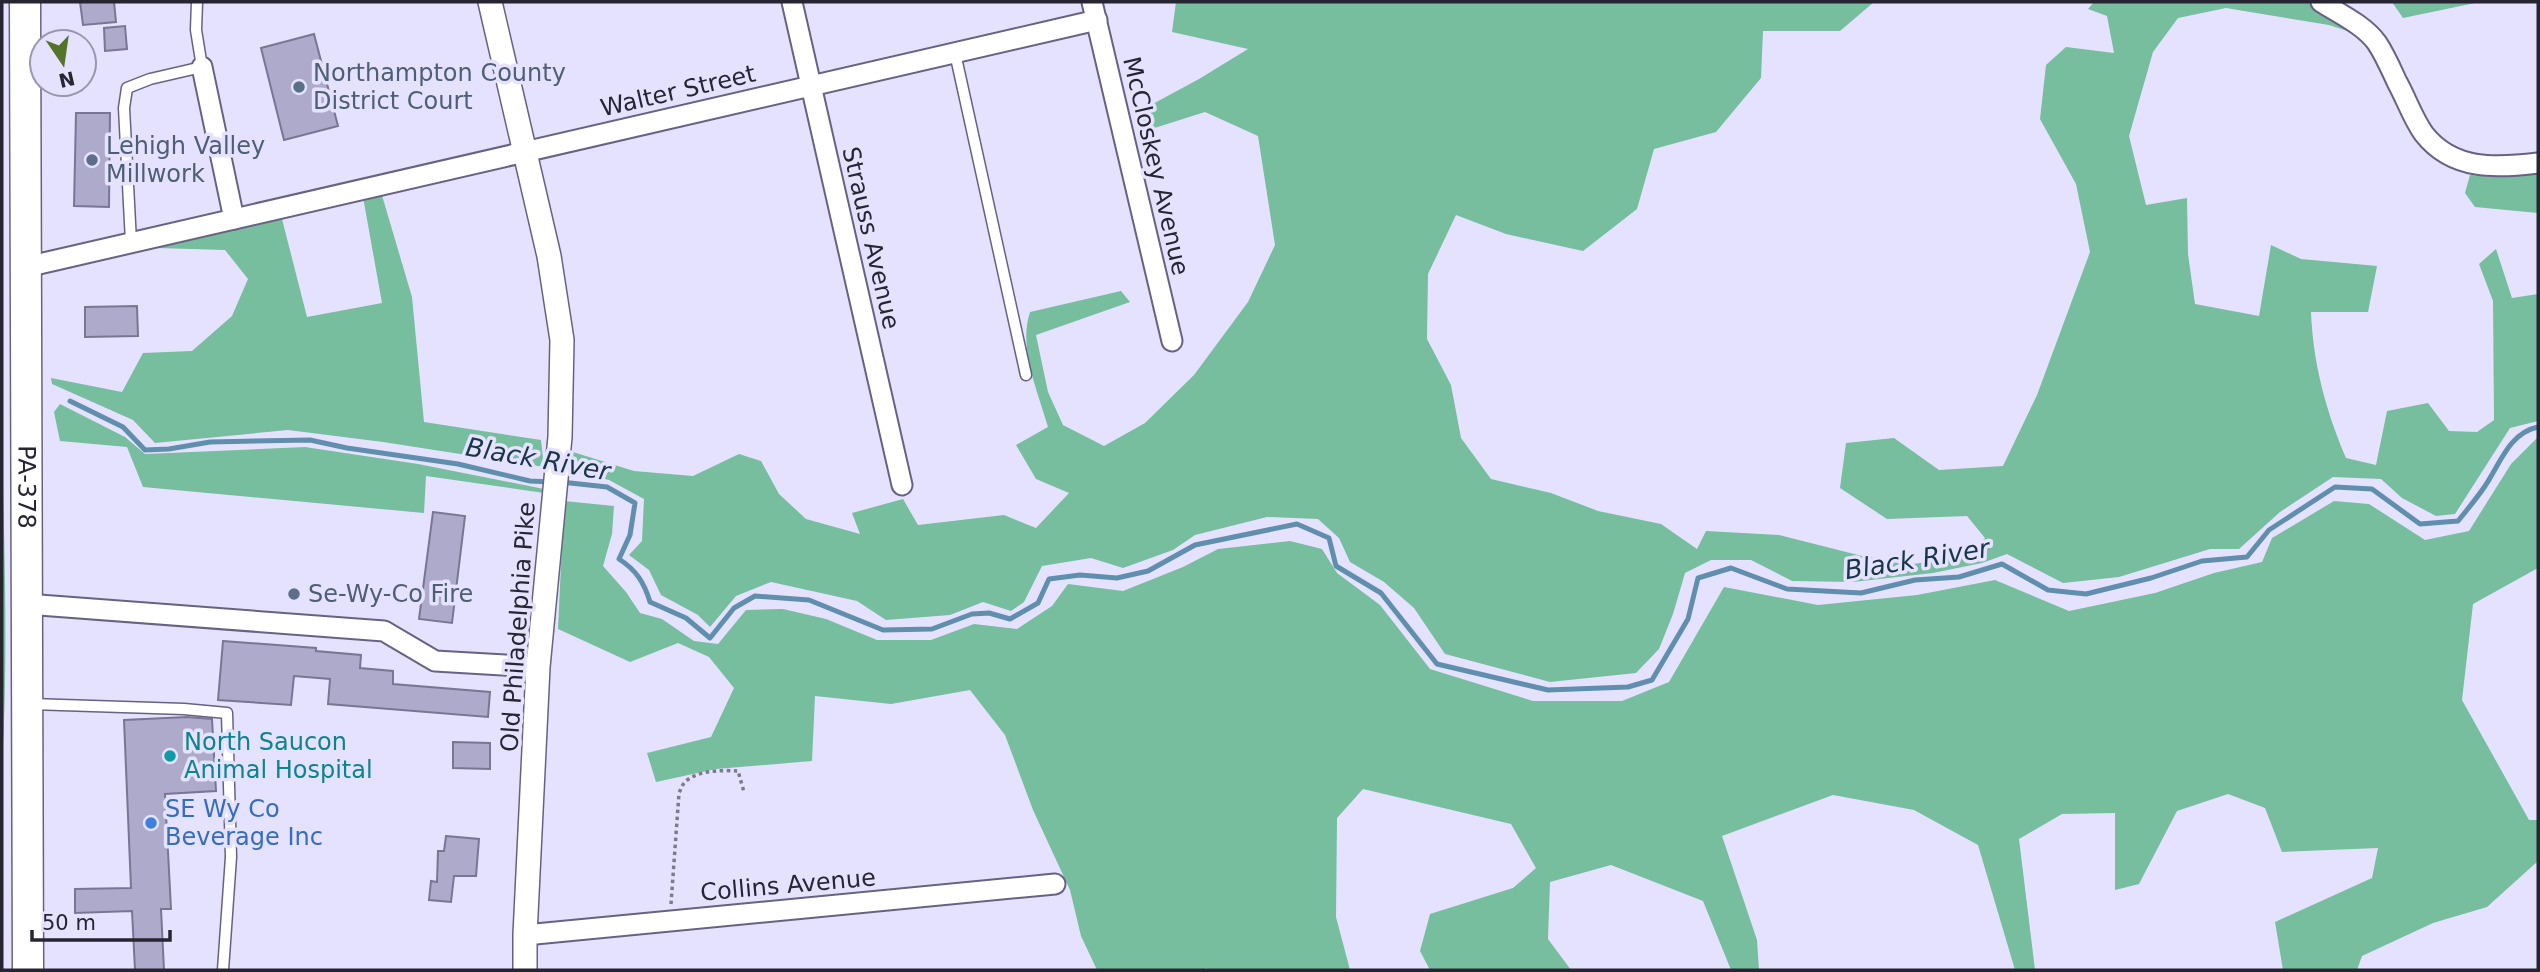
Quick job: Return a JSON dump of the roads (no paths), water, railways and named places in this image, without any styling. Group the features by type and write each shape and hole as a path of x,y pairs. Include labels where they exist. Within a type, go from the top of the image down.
{"main road":[{"name":"PA-378","path":"25,2 28,970"}],"street":[{"name":"Old Philadelphia Pike","path":"490,2 526,151 556,293 562,340 557,471 538,667 525,970"},
{"name":"Strauss Avenue","path":"792,2 902,485"},
{"path":"2321,2 2359,26 2378,45 2423,133 2438,148 2462,160 2483,166 2538,163"},
{"name":"Walter Street","path":"26,267 955,52 1094,11"},
{"name":"McCloskey Avenue","path":"1094,11 1172,341"},
{"path":"202,67 234,219"},
{"path":"26,604 384,631 435,661 538,667"},
{"name":"Collins Avenue","path":"525,935 1055,884"}],"lane":[{"path":"131,242 124,108 127,88 150,79 202,67 197,30 197,2"},
{"path":"955,52 1026,375"},
{"path":"27,704 226,713 232,857 223,970"}],"waterway":[{"name":"Black River","path":"70,401 123,427 145,450 210,442 310,440 458,464 530,481 551,482"},
{"name":"Black River","path":"561,482 607,487 635,503 630,535 619,559 639,577 650,602 686,618 710,638 734,608 755,596 809,600 883,630 932,629 972,614 989,613 1010,619 1038,603 1049,579 1080,575 1117,578 1148,571 1195,545 1297,524 1329,538 1336,566 1381,593 1437,664 1548,690 1628,687 1652,680 1688,619 1698,578 1731,568 1787,589 1861,593 1915,580 1959,577 2002,564 2048,590 2086,594 2151,578 2202,561 2247,557 2269,530 2335,487 2372,489 2420,524 2458,521 2482,490 2506,450 2528,430 2538,427"}],"place":[{"name":"Northampton County District Court","path":"299,87"},
{"name":"Lehigh Valley Millwork","path":"92,160"},
{"name":"Se-Wy-Co Fire","path":"294,594"},
{"name":"North Saucon Animal Hospital","path":"170,756"},
{"name":"SE Wy Co Beverage Inc","path":"151,823"}]}
